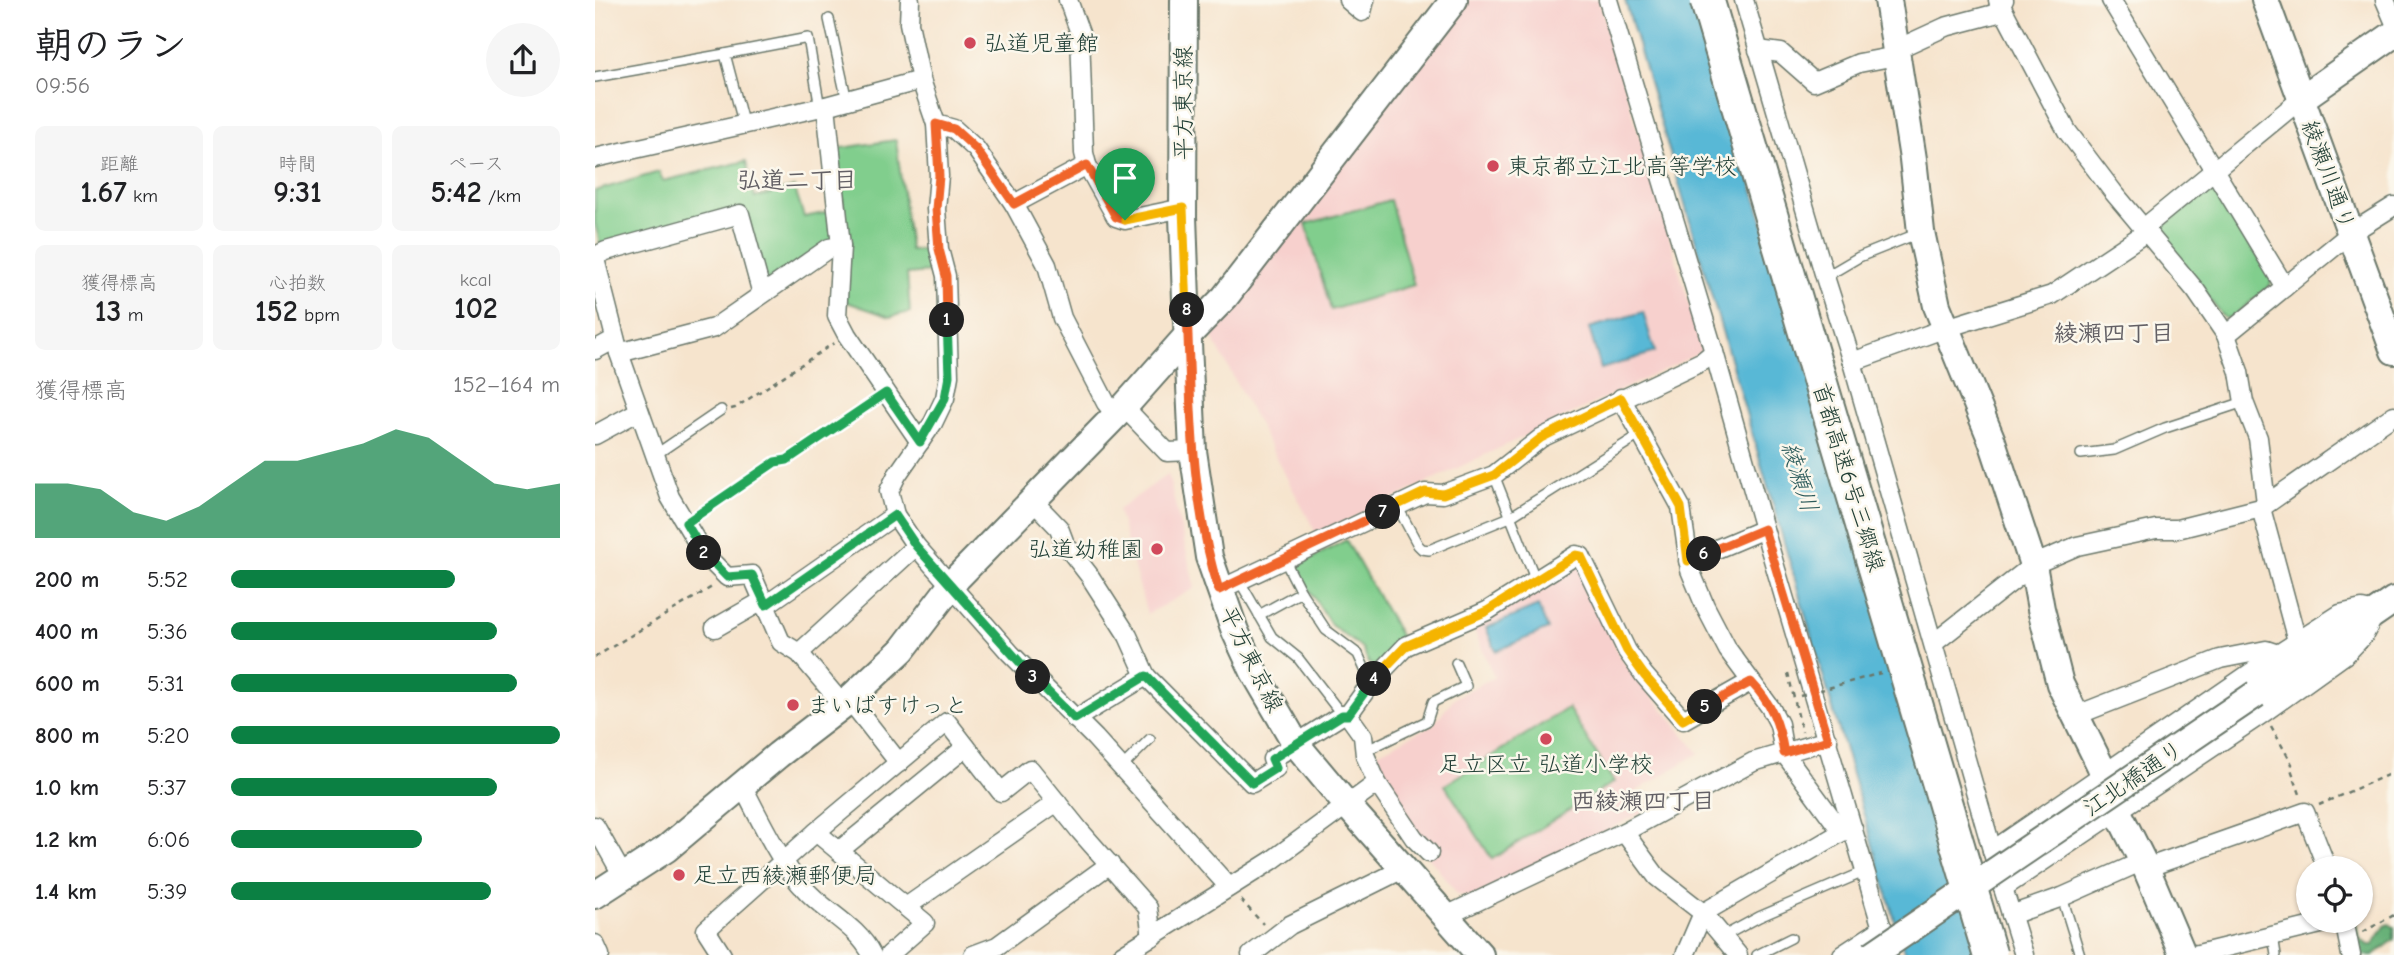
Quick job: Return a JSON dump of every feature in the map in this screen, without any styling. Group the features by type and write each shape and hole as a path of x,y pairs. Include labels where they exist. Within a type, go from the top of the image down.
{"highway":[{"name":"首都高速6号三郷線","path":"1707,0 1990,955"},
{"name":"首都高速6号三郷線","path":"1730,0 2012,955"}],"street":[{"path":"910,0 909,23 921,80 936,124 939,176 936,209 939,249 946,276 949,376 945,398 889,491 895,515 916,546 1010,653 1122,767 1229,887"},
{"path":"1068,0 1080,33 1084,153 1087,165 1116,217 1125,220 1183,208"},
{"name":"平方東京線","path":"1184,0 1183,208 1193,451 1209,557 1229,585 1230,620 1254,672 1296,744 1476,954"},
{"path":"1348,0 1362,12 1365,0"},
{"path":"1608,0 1828,740 1847,831"},
{"path":"1744,0 2024,955"},
{"path":"1888,0 1913,159 1921,232 1937,306 1992,441 2033,565 2060,684 2077,715 2183,955"},
{"path":"2111,0 2285,287"},
{"name":"綾瀬川通り","path":"2265,0 2394,351"},
{"path":"2385,0 2394,21"},
{"path":"1758,50 1781,53 1814,82 1859,63 1895,53 1945,27 1998,13 2001,1"},
{"path":"2001,1 2067,131 2196,291 2226,335 2239,372 2244,402 2258,438 2264,505 2297,641"},
{"path":"595,895 666,849 846,702 902,650 951,587 1225,297 1445,3"},
{"path":"1852,362 1946,328 2052,295 2139,237 2151,222 2301,99 2394,34"},
{"path":"595,158 823,107 921,80"},
{"path":"823,107 841,246 837,316 847,335 920,442"},
{"path":"936,124 954,129 976,149 1014,204 1047,265 1062,318 1106,403 1120,411 1167,452 1193,451"},
{"path":"1014,204 1087,165"},
{"path":"2226,335 2351,233 2394,206"},
{"path":"762,294 740,214 605,251 595,257 617,346 670,497 704,554 727,577 752,575 781,642 799,653 899,763"},
{"path":"595,350 714,328 829,248 841,246"},
{"path":"1229,585 1425,492 1443,494 1494,475 1541,438 1703,361 1714,352"},
{"path":"1621,398 1681,507 1688,561 1705,606 1728,650 1761,692 1779,724 1784,753 1847,831 1866,871 1889,955"},
{"path":"595,435 639,411"},
{"path":"1934,643 2033,565 2077,546 2156,529 2177,529 2264,505 2394,415"},
{"path":"1033,501 1059,528 1065,544 1089,575 1128,636 1146,676 1252,783 1276,768 1272,759 1345,715 1406,646 1487,611 1576,555 1581,556 1627,651 1683,720 1751,682"},
{"path":"715,628 765,603 895,515"},
{"path":"1688,561 1764,529"},
{"path":"799,653 916,546"},
{"path":"1992,850 2340,614 2385,606"},
{"path":"2003,888 2262,714 2346,654 2385,606"},
{"name":"江北橋通り","path":"1855,953 2256,694 2385,606"},
{"path":"2077,715 2220,659 2266,650 2278,654"},
{"path":"1075,719 1146,676"},
{"path":"1345,715 1363,737 1365,751 1377,783 1414,838 1429,852"},
{"path":"722,955 706,930 816,832 947,722 1001,792 1030,769 1148,908 1151,937"},
{"path":"1446,916 1624,832 1753,762 1828,740"},
{"path":"840,850 967,747"},
{"path":"1122,955 1271,861 1377,783"},
{"path":"742,785 784,860 803,887 865,941 871,955"},
{"path":"906,907 1056,802"},
{"path":"2011,915 2144,864 2305,811 2322,856"},
{"path":"595,827 623,876"},
{"path":"1685,955 1703,913 1847,831"},
{"path":"816,832 925,923 889,955"},
{"path":"1624,832 1657,877 1703,913 1738,955"},
{"path":"973,955 997,946 1109,864"},
{"path":"1251,955 1290,925 1403,869"},
{"path":"1855,953 1883,928"},
{"path":"2194,955 2296,930"},
{"path":"595,944 600,955"}],"lane":[{"path":"829,19 846,101"},
{"path":"595,77 808,38 823,107"},
{"path":"725,54 744,125"},
{"path":"1825,277 1859,257 1921,232"},
{"path":"2081,454 2114,450 2165,428 2244,402"},
{"path":"655,455 721,410"},
{"path":"1397,506 1418,545 1429,550 1510,517 1641,434"},
{"path":"1494,475 1536,581"},
{"path":"1284,559 1301,592 1326,630 1359,654 1371,683"},
{"path":"1229,585 1259,615 1272,637 1297,658 1345,715"},
{"path":"1259,615 1301,592"},
{"path":"1365,751 1427,721 1433,702 1467,685 1456,663"},
{"path":"1122,767 1150,739"},
{"path":"1721,937 1759,917 1866,871"},
{"path":"2062,897 2080,955"},
{"path":"2273,936 2276,955"},
{"path":"1758,955 1791,938"}],"path":[{"path":"721,410 735,408 847,335"},
{"path":"686,523 775,462 787,460 886,393"},
{"path":"595,657 727,577"},
{"path":"1800,696 1886,671"},
{"path":"2268,720 2292,764 2305,811 2394,772"},
{"path":"1229,887 1275,936"},
{"path":"2350,947 2394,915"}],"shaded area":[{"name":"東京都立江北高等学校","path":"1465,0 1599,0 1703,351 1317,535 1210,333"},
{"name":"弘道幼稚園","path":"1168,474 1195,588 1147,614 1118,510"},
{"name":"足立区立 弘道小学校","path":"1574,565 1583,570 1620,658 1699,753 1635,792 1645,811 1471,898 1457,894 1428,856 1372,756 1434,724 1454,698 1494,677 1472,625 1531,597 1529,592"}],"green space":[{"path":"896,140 910,250 935,249 941,271 907,274 910,312 890,317 844,301 846,243 763,287 742,209 600,244 595,223 595,191 659,172 663,181 746,161 755,198 794,187 804,217 844,209 834,149"},
{"path":"2210,187 2217,189 2272,279 2270,286 2231,318 2224,318 2161,236 2160,229"},
{"path":"1390,200 1414,285 1331,310 1306,224"},
{"path":"1346,540 1402,639 1376,667 1369,663 1362,648 1331,625 1297,570 1299,565"},
{"path":"1568,708 1614,782 1492,859 1445,785"},
{"path":"2389,924 2394,927 2394,940 2374,955 2356,955 2352,933 2359,933 2360,939 2373,945 2385,926"}],"water":[{"name":"綾瀬川","path":"1625,0 1697,0 1981,955 1905,955"},
{"path":"1643,312 1655,352 1601,369 1589,328"},
{"path":"1538,606 1548,629 1496,651 1486,628"}],"place":[{"name":"弘道児童館","path":"970,43"},
{"name":"東京都立江北高等学校","path":"1493,166"},
{"name":"弘道幼稚園","path":"1157,549"},
{"name":"まいばすけっと","path":"793,705"},
{"name":"足立区立 弘道小学校","path":"1546,739"},
{"name":"足立西綾瀬郵便局","path":"679,875"}],"district":[{"name":"弘道二丁目","path":"797,180"},
{"name":"綾瀬四丁目","path":"2114,333"},
{"name":"西綾瀬四丁目","path":"1643,801"}],"route":[{"path":"936,124 954,129 976,149 1014,204 1087,165 1116,217 1125,220 1183,208 1193,451 1209,557 1219,590 1425,492 1443,494 1494,475 1541,438 1621,398 1681,507 1688,561 1764,529 1828,740 1784,753 1779,724 1761,692 1751,682 1683,720 1627,651 1581,556 1576,555 1487,611 1406,646 1371,683 1348,715 1342,715 1272,759 1276,768 1252,783 1146,676 1075,719 1010,653 945,580 916,546 895,515 766,605 752,575 727,577 704,554 686,523 775,462 787,460 886,393 920,442 933,423 945,398 949,376 946,349 946,276 939,249 936,209 939,176 936,124"}]}
